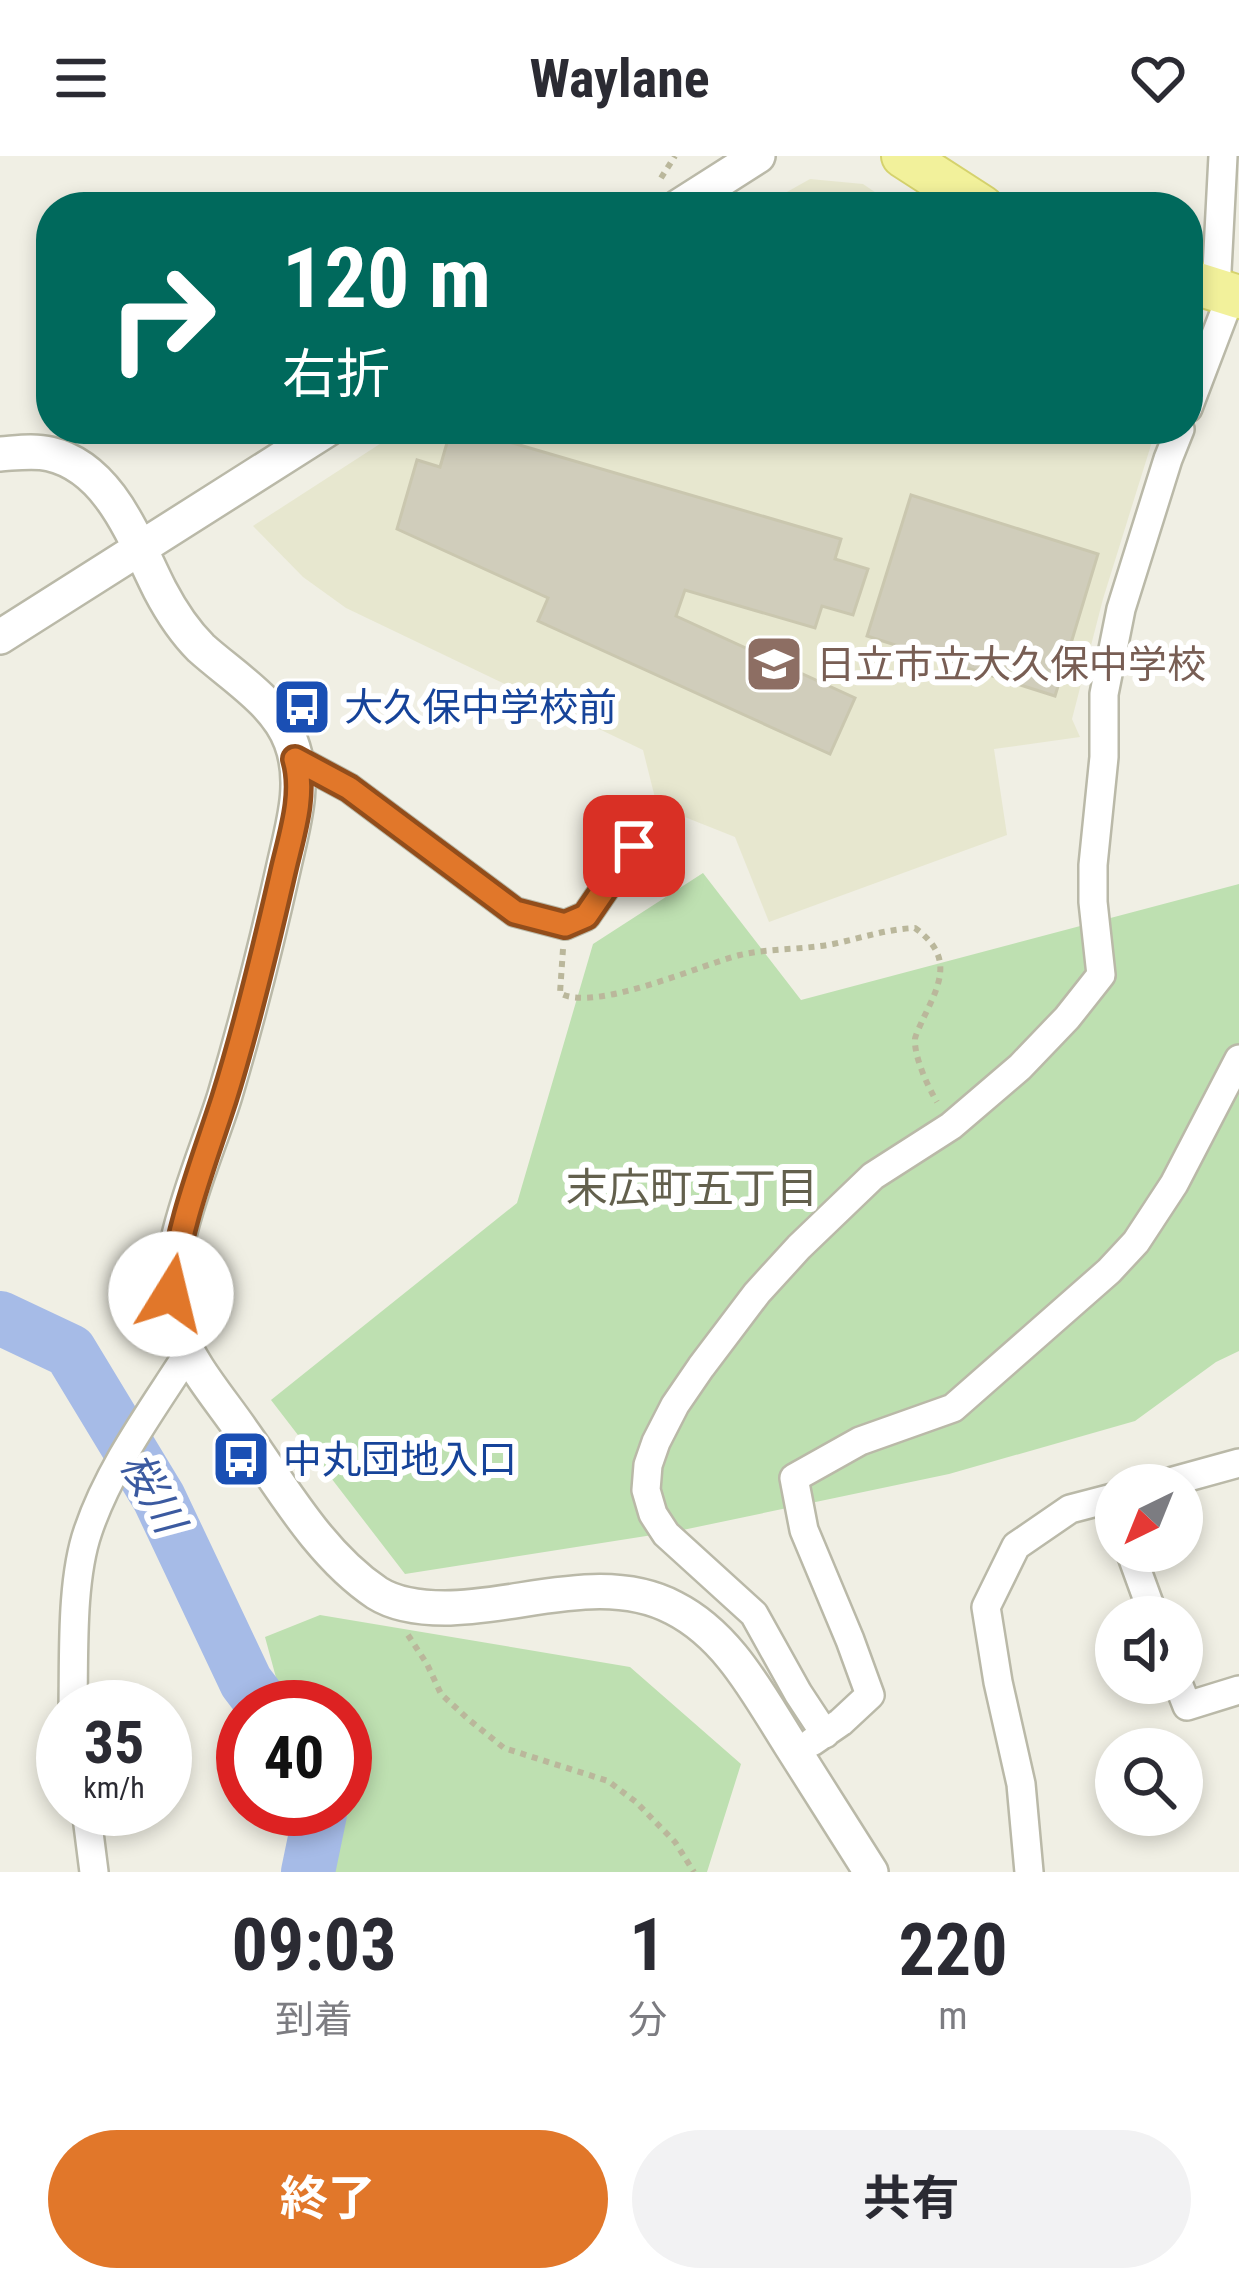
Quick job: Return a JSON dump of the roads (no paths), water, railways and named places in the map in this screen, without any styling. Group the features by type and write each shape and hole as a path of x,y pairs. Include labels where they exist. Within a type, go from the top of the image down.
{"main road":[{"path":"910,159 960,192"}],"street":[{"path":"681,192 758,156"},
{"path":"1203,351 1219,291 1223,156"},
{"path":"0,637 303,444"},
{"path":"825,1734 754,1614 666,1534 646,1490 648,1465 675,1405 757,1293 799,1246 873,1177 951,1126 1020,1066 1101,975 1093,865 1104,757 1104,694 1121,609 1175,444"},
{"path":"0,454 49,454 74,463 99,483 117,505 168,605 197,644 263,702 290,738 300,775 272,921 176,1254 171,1294 176,1326 189,1352 319,1539 382,1596 407,1605 447,1608 581,1593 645,1595 706,1628 736,1661 871,1872"},
{"path":"295,759 349,788 515,912 565,925 586,916 634,846 644,823"},
{"path":"796,1754 870,1696 804,1530 794,1478 860,1441 953,1408 1109,1271 1136,1242 1174,1184 1239,1058"},
{"path":"74,1680 75,1609 86,1535 108,1482 189,1352"},
{"path":"1203,1473 1239,1463"},
{"path":"1029,1872 1021,1784 986,1607 1016,1546 1070,1509 1095,1505"},
{"path":"1203,1701 1239,1690"},
{"path":"89,1836 94,1872"}],"water":[{"path":"0,1300 80,1347 125,1403 107,1422 77,1378 50,1354 0,1326"}],"waterway":[{"name":"桜川","path":"0,1318 70,1351 159,1498 245,1680"},
{"name":"桜川","path":"308,1872 315,1836"}],"place":[{"name":"日立市立大久保中学校","path":"774,664"},
{"name":"大久保中学校前","path":"302,707"},
{"name":"中丸団地入口","path":"241,1459"}],"district":[{"name":"末広町五丁目","path":"692,1188"}]}
